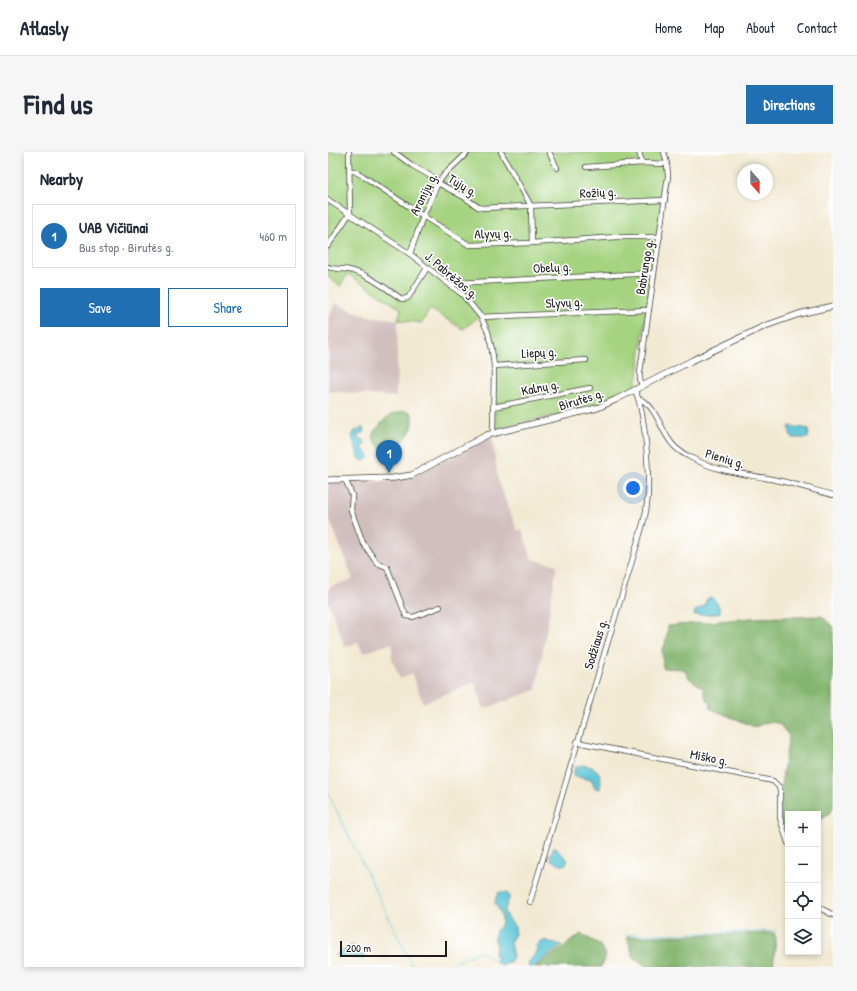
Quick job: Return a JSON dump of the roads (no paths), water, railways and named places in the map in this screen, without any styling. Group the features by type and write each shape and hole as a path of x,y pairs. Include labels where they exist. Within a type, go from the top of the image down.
{"main road":[{"name":"Birutės g.","path":"328,480 394,478 412,475 476,440 493,433 584,412 606,404 700,356 765,326 810,311 833,306"}],"street":[{"path":"328,246 350,213 349,152"},
{"name":"Tujų g.","path":"394,152 413,166 436,178 438,183 464,197 478,207 531,206"},
{"path":"460,152 462,157"},
{"name":"Aronijų g.","path":"410,254 423,216 438,183 444,175 468,152"},
{"path":"501,152 531,206 532,243"},
{"path":"549,152 557,168"},
{"path":"638,152 642,164"},
{"name":"Babrungo g.","path":"642,386 640,372 668,176 664,152"},
{"path":"586,167 667,164"},
{"name":"Alyvų g.","path":"349,171 354,171 363,176 469,245 532,243 617,237 660,237"},
{"name":"J. Pabrėžos g.","path":"328,200 350,213 410,254 463,295 481,317 490,340 494,366 493,433"},
{"name":"Rožių g.","path":"531,206 665,200"},
{"path":"328,267 352,270 365,275 402,299 408,298 427,268"},
{"name":"Obelų g.","path":"451,286 456,283 654,273"},
{"name":"Slyvų g.","path":"481,317 649,310"},
{"name":"Liepų g.","path":"494,366 586,360"},
{"name":"Kalnų g.","path":"493,407 590,388"},
{"name":"Sodžiaus g.","path":"530,902 646,512 647,465 639,400 635,390"},
{"name":"Pienių g.","path":"639,400 644,401 650,407 668,439 686,456 707,466 726,472 776,480 833,495"},
{"path":"345,479 352,495 351,510 363,543 377,563 387,567 406,616 413,618 440,607"},
{"name":"Miško g.","path":"577,742 773,781 780,791 780,818 785,834"},
{"path":"821,909 833,915"}],"water":[{"path":"790,426 809,429 808,438 793,438 789,428"},
{"path":"363,428 364,432 357,437 364,440 365,444 362,448 369,456 368,459 363,461 359,458 352,436 354,432"},
{"path":"710,597 717,603 720,612 715,614 694,615 695,611 705,606 706,600"},
{"path":"583,765 592,767 598,772 601,779 600,789 595,788 592,780 574,776 573,774 576,767"},
{"path":"554,847 556,847 568,860 565,865 561,865 551,860 550,855"},
{"path":"499,892 509,895 504,911 515,927 515,934 510,942 513,957 510,962 504,963 503,966 495,961 497,957 494,955 497,945 494,938 496,931 502,924 500,912 495,903"},
{"path":"546,940 562,945 533,967 529,967 529,962 537,951 536,947 539,943"},
{"path":"351,946 354,946 356,952 364,955 365,958 335,956 335,955"}],"waterway":[{"path":"328,793 413,967"},
{"path":"626,935 776,931"},
{"path":"447,967 479,951 504,967"}],"place":[{"name":"UAB Vičiūnai","path":"389,473"}]}
